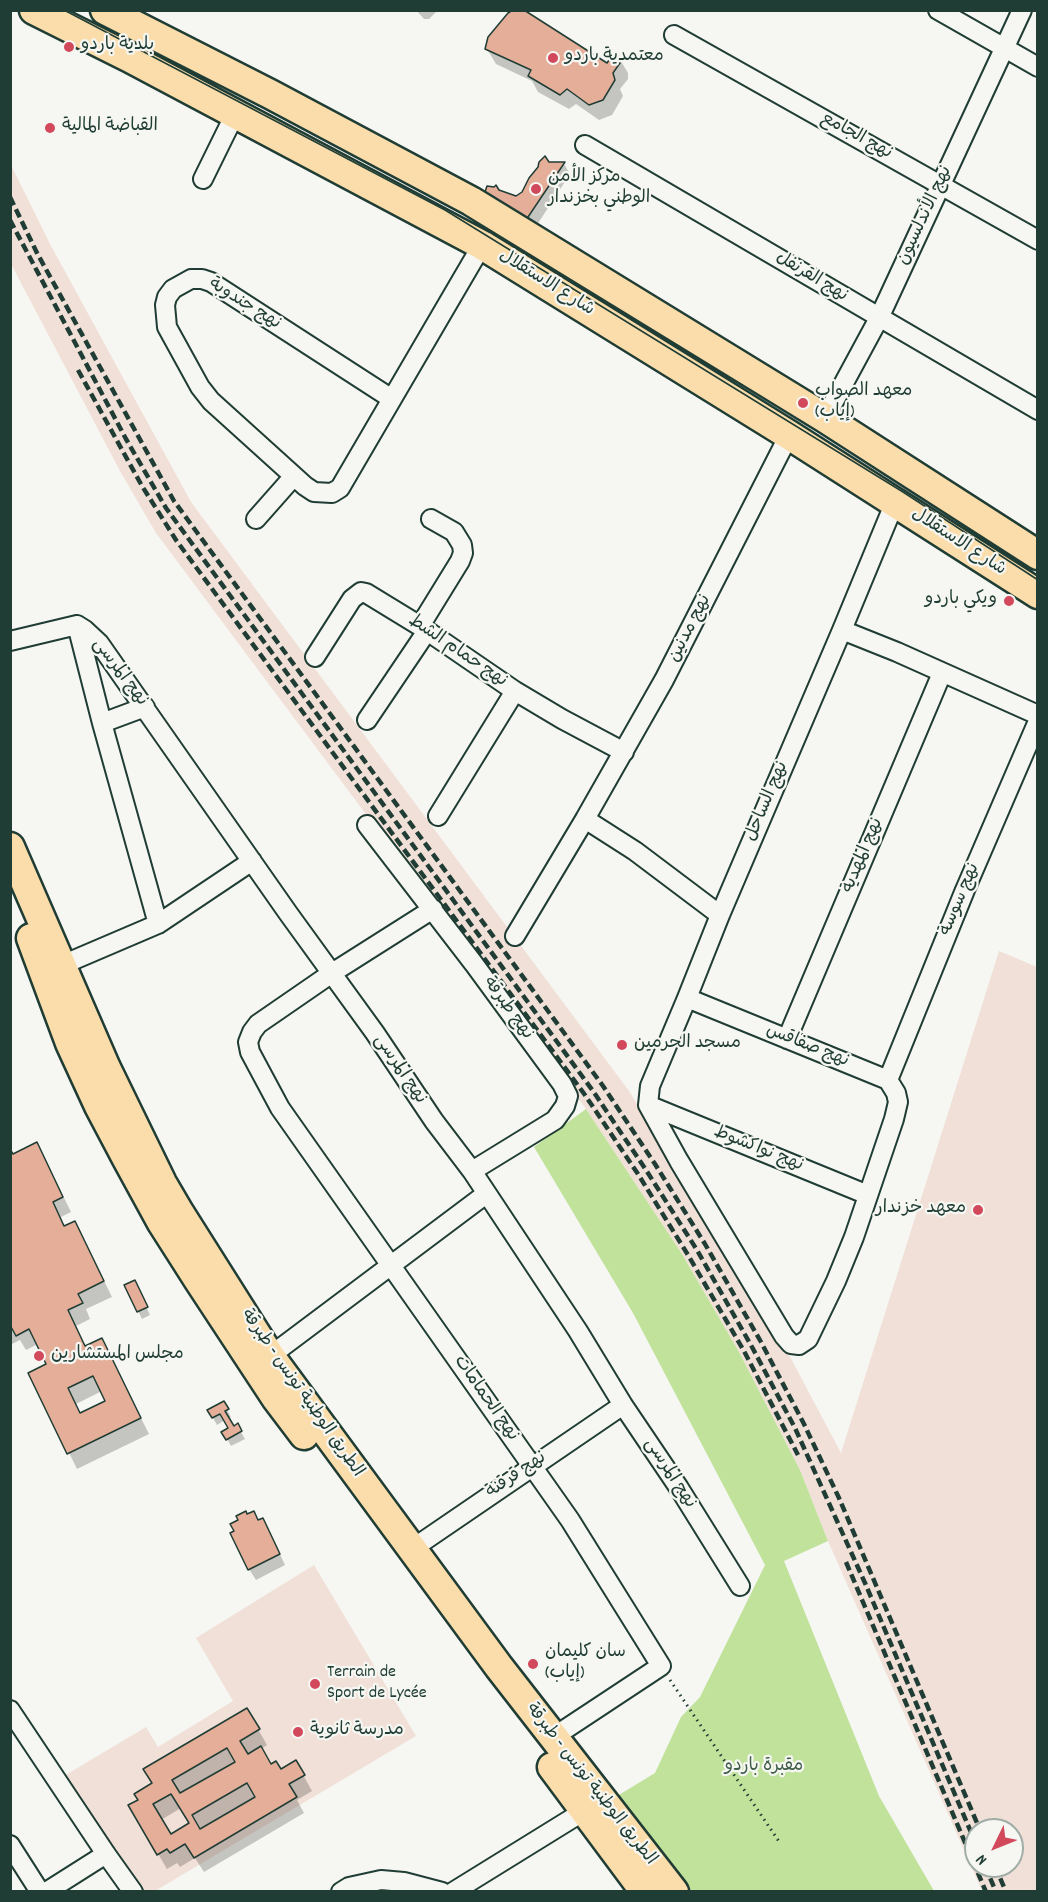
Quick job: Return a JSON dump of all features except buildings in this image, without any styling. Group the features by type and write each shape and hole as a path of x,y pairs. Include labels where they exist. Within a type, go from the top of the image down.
{"main road":[{"name":"شارع الاستقلال","path":"34,10 128,57 482,245 789,435 1038,594"},
{"name":"شارع الاستقلال","path":"105,10 270,94 471,201 825,418 1038,555"},
{"name":"الطريق الوطنية تونس - طبرقة","path":"10,847 106,1068 162,1183 270,1356 552,1738 674,1892"},
{"name":"الطريق الوطنية تونس - طبرقة","path":"10,883 70,1043 99,1106 162,1223 276,1398 645,1892"}],"street":[{"path":"938,10 1038,67"},
{"name":"نهج الأندلسيون","path":"825,418 879,318 1022,10"},
{"name":"نهج الجامع","path":"674,35 1038,240"},
{"path":"203,179 235,114"},
{"name":"نهج القرنفل","path":"585,145 1038,410"},
{"name":"نهج جندوبة","path":"392,399 211,282 191,279 173,289 165,305 167,327 200,387 211,401 314,492 332,493 340,488 482,245"},
{"name":"نهج مدنين","path":"515,936 664,680 789,435"},
{"path":"256,519 294,476"},
{"name":"نهج الساحل","path":"648,1106 650,1086 895,502"},
{"path":"367,720 423,629 463,553 459,538 454,532 431,519"},
{"name":"نهج حمام الشط","path":"315,657 354,596 361,592 370,594 515,691 624,752"},
{"path":"77,625 158,924"},
{"name":"نهج المرسى","path":"10,641 77,625 86,630 99,643 472,1171 559,1301 623,1405 680,1488 740,1586"},
{"path":"842,630 1038,715"},
{"name":"نهج المهدية","path":"787,1039 942,673"},
{"path":"438,816 515,691"},
{"path":"102,723 145,707"},
{"name":"نهج سوسة","path":"888,1080 965,890 1038,721"},
{"path":"585,819 635,851 720,915"},
{"name":"نهج طبرقة","path":"367,825 433,909 562,1084 568,1096 565,1106 555,1120 472,1171"},
{"path":"62,965 158,924 252,861"},
{"path":"332,973 433,909"},
{"name":"نهج الحمامات","path":"332,973 258,1024 248,1042 250,1052 275,1098 570,1520 661,1666"},
{"name":"نهج صفاقس","path":"687,998 888,1080"},
{"path":"648,1106 767,1306 791,1344 798,1345 808,1339 845,1261 868,1196 898,1102 896,1093 888,1080"},
{"name":"نهج نواكشوط","path":"648,1106 868,1196"},
{"path":"270,1356 486,1194"},
{"name":"نهج قرقنة","path":"412,1549 623,1405"},
{"path":"552,1738 661,1666"},
{"path":"10,1710 105,1854 133,1892"},
{"path":"453,1892 584,1811"},
{"path":"10,1845 40,1892"},
{"path":"46,1892 105,1854"},
{"path":"341,1892 349,1887 381,1880 404,1882 442,1892"}],"path":[{"path":"661,1666 780,1843"}],"shaded area":[{"path":"10,163 50,244 191,502 629,1091 778,1334 841,1453 999,951 1037,967 1037,1891 982,1891 976,1878 1024,1878 1024,1818 964,1818 964,1850 828,1541 800,1470 739,1352 682,1254 586,1109 156,533 120,471 11,264"},
{"name":"مدرسة ثانوية","path":"314,1565 416,1736 155,1891 139,1891 64,1776 146,1727 158,1747 233,1701 196,1638"}],"green space":[{"name":"مقبرة باردو","path":"586,1109 682,1254 739,1352 800,1470 828,1541 784,1561 879,1796 934,1891 684,1891 614,1798 655,1773 681,1717 700,1697 765,1565 633,1313 534,1147"}],"tram line":[{"path":"64,10 445,210 903,492 1038,580"}],"railway":[{"path":"10,197 37,253 174,501 603,1086 705,1244 761,1342 839,1498 975,1818"},
{"path":"10,220 126,439 166,508 593,1091 697,1250 795,1428 865,1583 965,1818"},
{"path":"78,370 142,486 176,540 585,1095 638,1174 744,1351 798,1455"},
{"path":"846,1562 986,1892"},
{"path":"990,1878 996,1892"},
{"path":"1000,1878 1006,1892"}],"place":[{"name":"بلدية باردو","path":"69,47"},
{"name":"معتمدية باردو","path":"553,58"},
{"name":"القباضة المالية","path":"50,128"},
{"name":"مركز الأمن الوطني بخزندار","path":"536,189"},
{"name":"معهد الصواب (إياب)","path":"803,403"},
{"name":"ويكي باردو","path":"1009,601"},
{"name":"مسجد الحرمين","path":"622,1045"},
{"name":"معهد خزندار","path":"978,1210"},
{"name":"مجلس المستشارين","path":"39,1356"},
{"name":"سان كليمان (إياب)","path":"533,1664"},
{"name":"Terrain de Sport de Lycée","path":"315,1684"},
{"name":"مدرسة ثانوية","path":"298,1732"}]}
